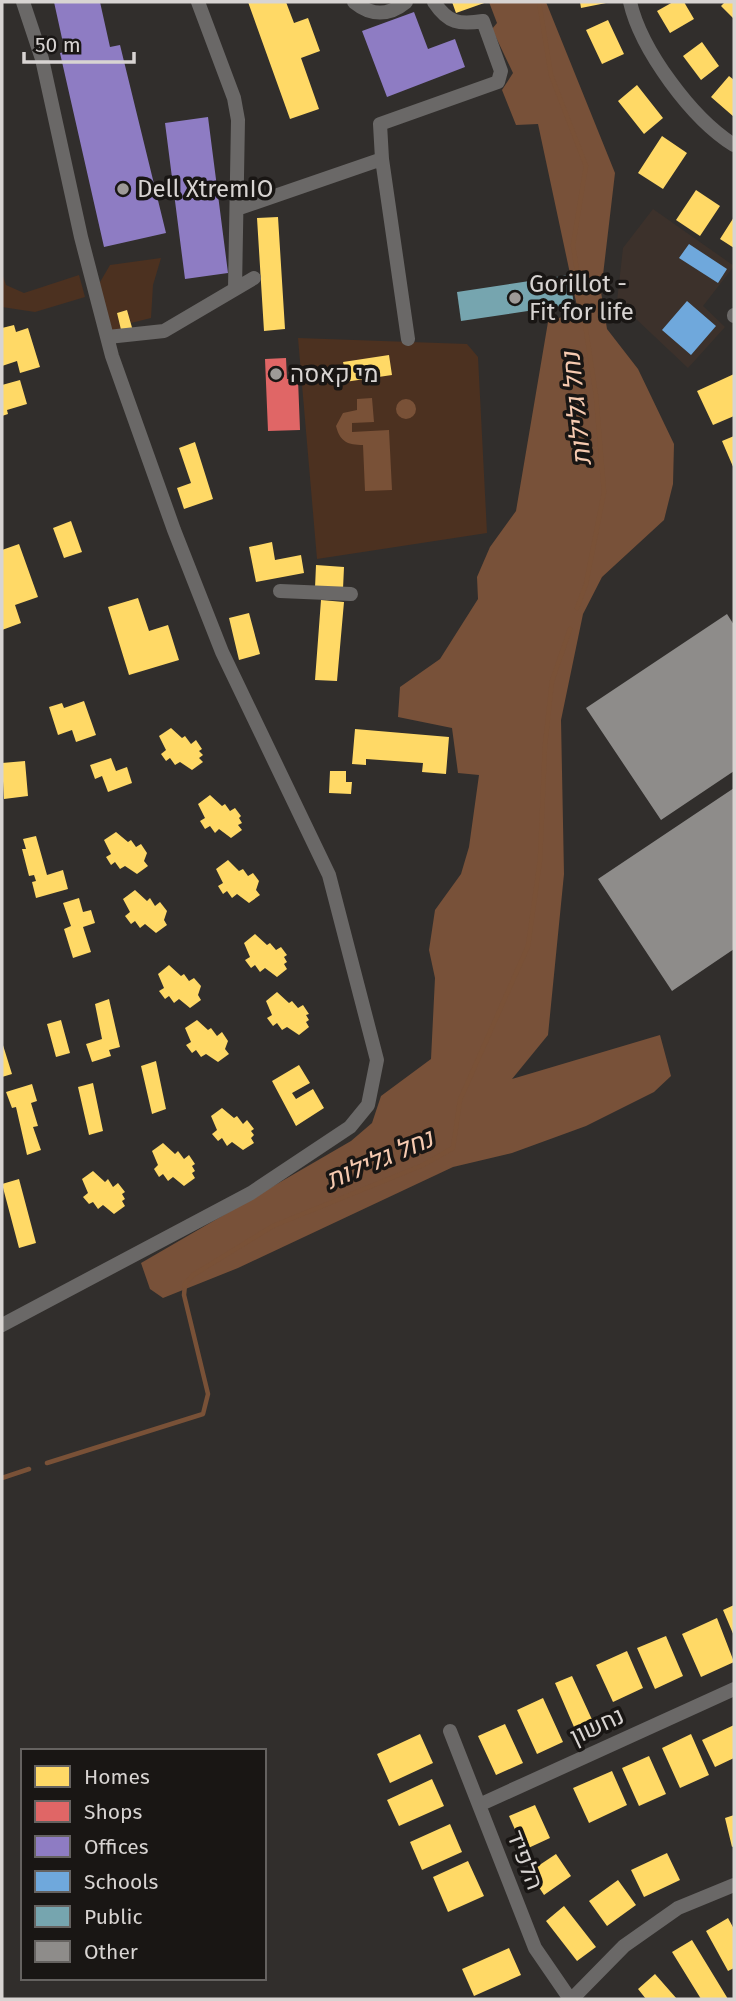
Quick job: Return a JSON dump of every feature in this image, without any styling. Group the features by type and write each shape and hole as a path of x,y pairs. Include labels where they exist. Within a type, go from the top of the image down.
{"street":[{"path":"2,1325 251,1194 350,1127 368,1105 377,1060 329,875 222,652 174,530 112,356 81,237 42,59 23,2"},
{"path":"198,2 234,98 238,120 235,289"},
{"path":"354,2 373,12 384,13 406,2"},
{"path":"408,339 382,159 380,124 498,82 501,71 483,21 463,24 452,22 434,2"},
{"path":"630,2 659,68 720,136 734,145"},
{"path":"237,209 382,159"},
{"path":"108,337 164,331 254,278"},
{"path":"280,591 351,594"},
{"name":"נחשון","path":"479,1805 734,1689"},
{"name":"הלפיד","path":"450,1731 535,1948 571,1999"},
{"path":"571,1999 624,1946 678,1908 734,1885"}],"shaded area":[{"path":"489,2 546,2 615,173 601,292 607,329 638,369 674,444 673,484 664,520 602,577 583,614 561,720 564,874 548,1035 512,1079 660,1035 671,1076 654,1092 586,1126 512,1153 453,1167 238,1268 163,1298 150,1289 141,1263 351,1141 372,1123 381,1096 431,1059 435,978 429,950 435,910 461,874 469,847 479,775 458,773 452,728 398,717 400,687 440,659 478,599 477,577 490,547 516,511 548,322 578,311 538,124 516,125 502,90 513,73 492,29 497,23"},
{"path":"653,209 734,266 703,306 725,327 688,368 617,301 623,248"},
{"path":"161,258 153,285 151,318 131,323 127,310 117,313 122,334 113,331 96,289 110,265"},
{"path":"2,273 6,285 24,293 79,275 85,297 35,312 2,307"},
{"path":"298,338 467,344 478,357 487,533 317,559"},
{"path":"372,398 374,422 352,423 352,432 389,430 392,490 365,491 363,445 345,442 336,426 343,413 357,410 357,399"},
{"path":"406,399 413,402 416,409 413,416 406,419 399,416 396,409 399,402"}],"building: Homes":[{"path":"248,2 286,2 294,23 308,18 320,51 301,58 319,109 290,119"},
{"path":"452,2 487,2 456,13"},
{"path":"580,2 606,2 606,3 581,8"},
{"path":"673,2 684,2 694,19 670,33 657,11"},
{"path":"725,2 734,2 734,19 721,6"},
{"path":"608,20 624,54 602,64 586,30"},
{"path":"702,42 719,66 701,80 683,56"},
{"path":"729,76 734,80 734,117 711,97"},
{"path":"637,85 663,118 644,134 618,101"},
{"path":"662,136 687,153 663,189 638,173"},
{"path":"696,190 720,206 700,236 676,220"},
{"path":"278,217 285,329 264,331 257,218"},
{"path":"734,217 734,248 720,239"},
{"path":"127,310 133,331 122,334 117,313"},
{"path":"14,325 16,332 28,328 40,367 20,373 17,361 2,366 2,328"},
{"path":"389,355 392,375 338,383 336,371 345,370 343,362"},
{"path":"734,374 734,416 713,425 697,391"},
{"path":"20,380 27,404 7,410 8,414 2,416 2,385"},
{"path":"734,436 734,469 722,441"},
{"path":"195,442 213,499 184,509 177,488 191,483 179,448"},
{"path":"71,521 82,552 64,558 53,528"},
{"path":"272,542 275,560 301,555 304,573 256,582 249,547"},
{"path":"19,544 38,597 15,605 21,623 2,630 2,550"},
{"path":"316,565 344,567 343,589 315,588"},
{"path":"138,598 149,631 168,625 179,660 129,675 108,607"},
{"path":"321,600 344,602 337,681 315,680"},
{"path":"249,613 260,654 239,660 229,618"},
{"path":"84,701 96,735 76,742 72,730 58,735 49,707 62,703 64,708"},
{"path":"171,728 182,738 185,736 191,744 196,740 202,749 199,751 203,755 199,758 203,762 192,770 180,762 175,765 170,758 166,761 161,754 166,750 159,736"},
{"path":"355,729 449,737 446,774 422,772 423,763 366,759 366,765 352,764"},
{"path":"111,758 116,771 127,767 132,783 108,792 102,776 95,779 90,765"},
{"path":"25,761 28,796 4,799 2,763"},
{"path":"330,771 346,771 346,782 352,782 351,794 329,793"},
{"path":"210,795 222,806 225,804 230,811 235,808 241,816 239,818 242,823 238,825 242,830 231,838 219,829 215,833 210,826 205,829 200,821 205,818 198,804"},
{"path":"116,832 128,842 131,840 136,847 141,844 147,853 144,861 148,866 137,874 125,866 120,869 115,862 111,865 106,857 111,854 104,840"},
{"path":"36,836 47,875 63,870 68,889 36,898 32,882 36,881 34,875 29,876 22,849 26,849 23,839"},
{"path":"228,860 239,871 243,869 248,876 253,873 259,881 256,890 260,895 249,903 237,894 232,898 227,891 223,894 218,886 223,883 216,869"},
{"path":"135,890 147,901 150,898 155,906 160,902 167,911 164,920 167,925 156,933 145,924 140,928 135,921 131,924 125,916 130,912 123,899"},
{"path":"79,898 83,912 91,910 95,923 83,927 91,952 73,958 64,929 71,926 63,903"},
{"path":"255,934 276,950 281,947 287,955 284,957 287,962 284,964 287,969 277,977 265,968 260,972 255,965 251,968 245,960 250,957 244,943"},
{"path":"169,965 181,976 184,974 189,981 194,978 201,986 198,995 201,1000 190,1008 179,999 174,1003 169,996 165,999 159,991 164,988 158,974"},
{"path":"277,992 298,1008 303,1005 309,1014 306,1015 309,1020 306,1022 309,1027 299,1035 287,1027 282,1030 277,1023 273,1026 267,1018 272,1015 266,1001"},
{"path":"109,999 120,1047 109,1050 111,1056 92,1062 86,1044 102,1039 95,1004"},
{"path":"61,1020 70,1053 56,1057 47,1024"},
{"path":"197,1020 208,1030 211,1028 217,1036 222,1032 228,1041 225,1049 229,1054 218,1062 206,1054 201,1057 196,1050 192,1053 186,1045 191,1042 185,1028"},
{"path":"2,1042 12,1074 2,1077"},
{"path":"156,1061 166,1109 152,1114 141,1066"},
{"path":"299,1065 310,1083 292,1093 296,1099 313,1089 324,1108 296,1126 272,1081"},
{"path":"93,1083 103,1131 89,1135 78,1087"},
{"path":"32,1084 37,1101 31,1103 38,1126 33,1127 41,1150 27,1155 16,1107 12,1108 6,1092"},
{"path":"222,1108 234,1118 237,1116 243,1124 247,1120 254,1129 251,1131 254,1135 251,1138 254,1143 243,1150 232,1142 227,1146 222,1138 218,1141 212,1134 217,1130 211,1116"},
{"path":"163,1143 175,1154 178,1151 184,1159 189,1155 195,1164 192,1166 195,1171 192,1173 195,1178 184,1186 173,1177 168,1181 163,1174 159,1177 154,1169 158,1165 152,1151"},
{"path":"93,1171 105,1182 108,1179 113,1187 118,1183 125,1192 122,1194 125,1199 122,1201 125,1206 114,1214 103,1205 98,1209 93,1202 89,1204 83,1197 88,1193 82,1179"},
{"path":"19,1179 36,1243 19,1248 2,1184"},
{"path":"734,1605 734,1636 723,1610"},
{"path":"717,1618 734,1662 701,1677 682,1634"},
{"path":"666,1636 683,1676 655,1689 637,1648"},
{"path":"627,1651 643,1688 613,1702 596,1665"},
{"path":"572,1676 595,1726 577,1734 555,1683"},
{"path":"543,1698 563,1742 537,1754 517,1710"},
{"path":"505,1724 523,1763 496,1775 478,1736"},
{"path":"734,1725 734,1758 715,1767 702,1740"},
{"path":"420,1734 433,1763 390,1783 377,1754"},
{"path":"691,1734 709,1775 680,1788 662,1748"},
{"path":"649,1756 666,1794 639,1806 622,1768"},
{"path":"612,1771 627,1805 589,1823 573,1788"},
{"path":"432,1779 444,1806 399,1826 387,1800"},
{"path":"535,1805 550,1838 524,1850 509,1816"},
{"path":"734,1815 734,1846 732,1847 725,1818"},
{"path":"450,1824 462,1852 422,1870 410,1842"},
{"path":"667,1853 680,1880 644,1897 631,1870"},
{"path":"556,1854 571,1876 544,1895 529,1872"},
{"path":"468,1861 484,1896 448,1912 433,1877"},
{"path":"618,1880 636,1905 607,1926 589,1901"},
{"path":"564,1906 596,1947 577,1961 546,1921"},
{"path":"728,1918 734,1929 734,1968 728,1971 706,1931"},
{"path":"692,1940 728,1999 701,1999 672,1952"},
{"path":"509,1948 521,1975 474,1996 462,1969"},
{"path":"655,1974 677,1999 646,1999 638,1989"}],"building: Shops":[{"path":"286,358 287,379 298,379 300,430 268,431 265,359"}],"building: Offices":[{"path":"54,2 100,2 110,47 120,45 166,233 104,247 60,53 65,52"},
{"path":"414,12 428,49 455,39 465,67 387,97 362,31"},
{"path":"208,117 228,273 185,279 165,123"}],"building: Schools":[{"path":"689,244 727,269 718,283 679,258"},
{"path":"687,301 716,326 691,355 662,330"}],"building: Public":[{"name":"Gorillot - Fit for life","path":"569,275 574,304 461,321 457,292"}],"building: Other":[{"path":"727,614 734,625 734,771 661,820 586,708"},
{"path":"734,788 734,949 672,991 598,879"}],"waterway":[{"name":"נחל גלילות","path":"539,2 551,75 586,166 573,245 596,396 604,492 586,584 577,608"},
{"name":"נחל גלילות","path":"47,1463 203,1414 208,1394 184,1295 185,1284 193,1275 273,1226 423,1165 453,1148 460,1100 528,946 540,860 545,745 552,681 570,629"},
{"name":"נחל גלילות","path":"2,1478 29,1469"}],"place":[{"name":"Dell XtremIO","path":"123,189"},
{"name":"Gorillot - Fit for life","path":"515,298"},
{"name":"מי קאסה","path":"276,374"}]}
